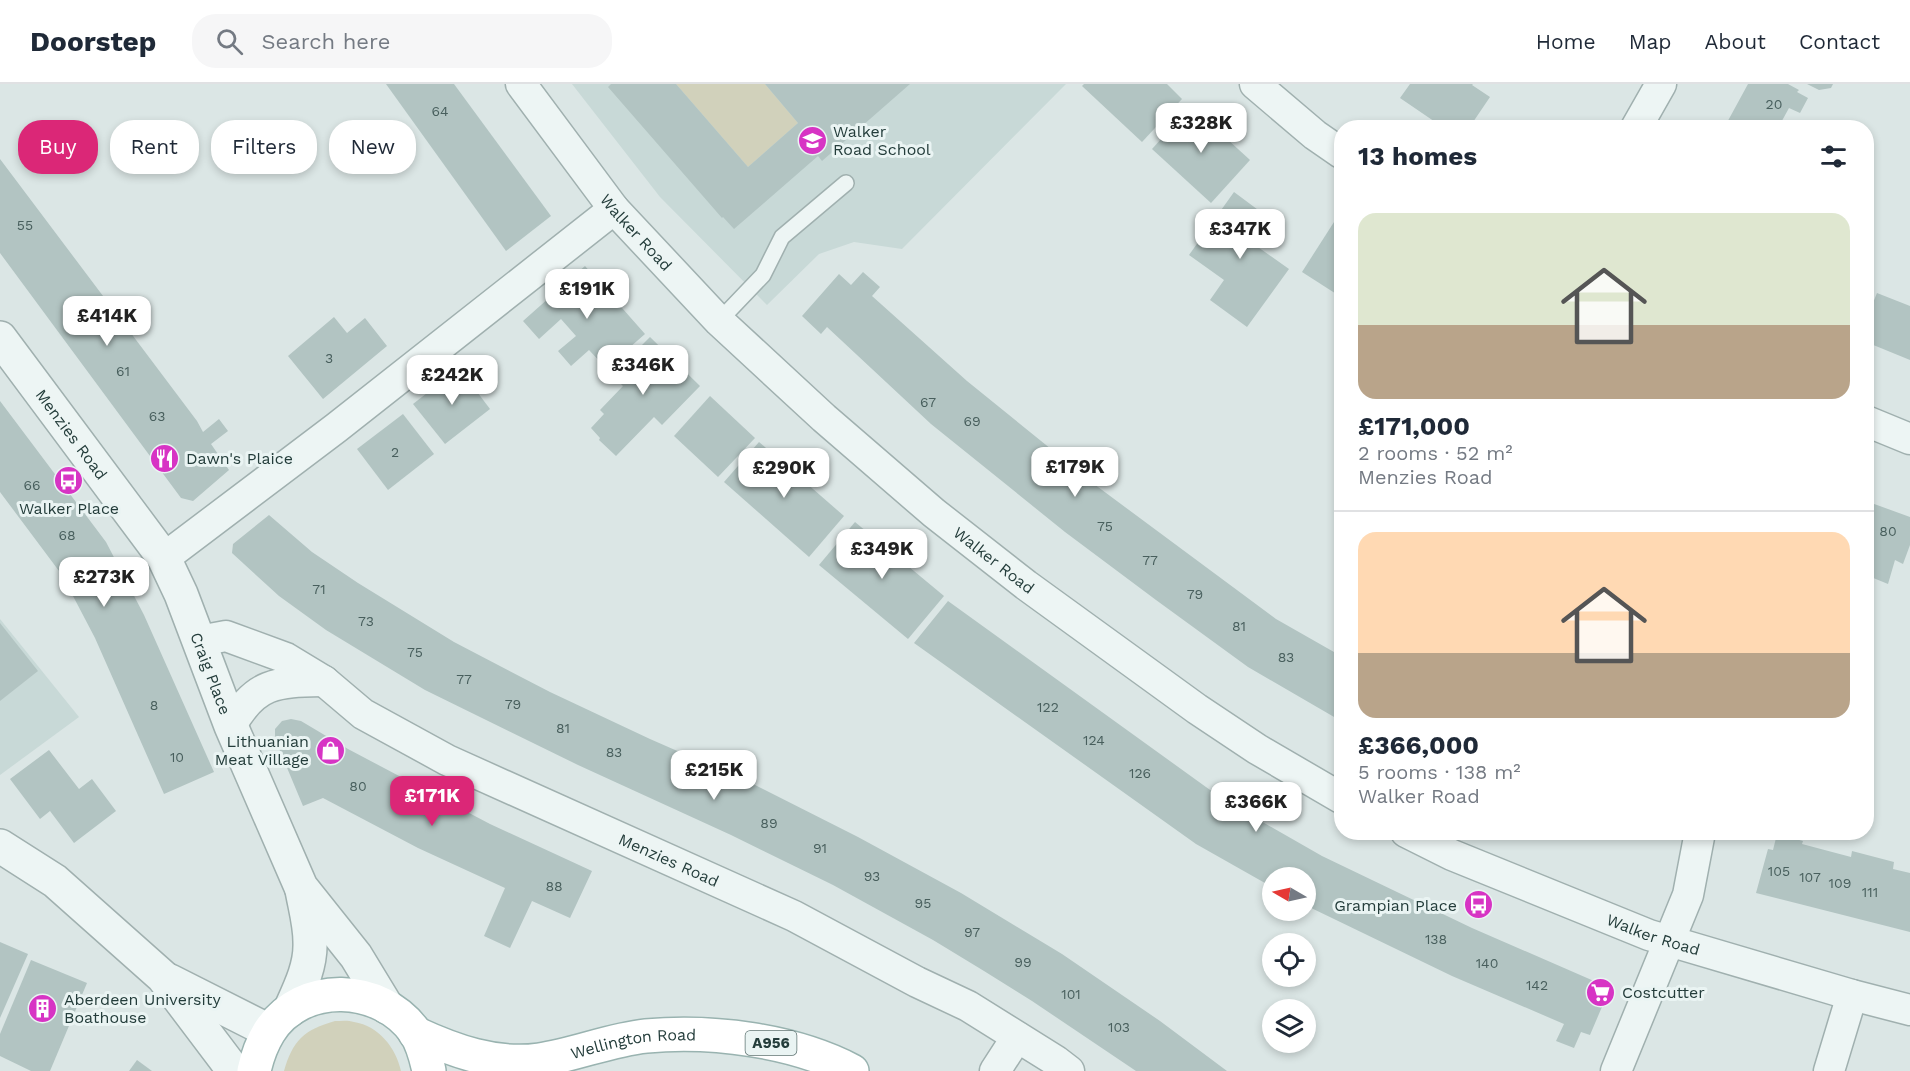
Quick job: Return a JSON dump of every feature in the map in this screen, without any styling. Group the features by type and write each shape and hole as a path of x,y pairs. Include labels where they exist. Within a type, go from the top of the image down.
{"main road":[{"name":"A956","path":"280,1020 303,1002 318,997 352,994 370,999 387,1006 403,1018 415,1033 425,1052 429,1071"},
{"path":"254,1071 259,1051 280,1020"},
{"name":"Wellington Road","path":"415,1033 457,1051 481,1058 506,1061 538,1060 608,1042 646,1036 687,1034 743,1038 786,1047 852,1071"}],"street":[{"name":"Walker Road","path":"521,84 614,209 719,321 824,418 926,506 1026,585 1197,709 1334,794"},
{"path":"1255,84 1334,148"},
{"path":"1640,120 1660,84"},
{"path":"164,558 345,420 614,209"},
{"name":"Menzies Road","path":"0,338 164,558"},
{"path":"1874,424 1910,439"},
{"name":"Craig Place","path":"164,558 231,726 301,887 310,941 309,953 306,971 280,1020"},
{"name":"Menzies Road","path":"199,641 226,636 286,658 324,681 363,714 447,760 794,916 917,982 969,1006 1069,1071"},
{"path":"231,726 241,708 265,688 287,682 324,681"},
{"name":"Walker Road","path":"1422,840 1452,855 1670,942 1910,1010"},
{"path":"1616,1071 1688,896 1698,840"},
{"path":"0,846 54,881 163,977 234,1071"},
{"name":"Craig Place","path":"301,887 356,956 387,1006"},
{"path":"163,977 280,1020"},
{"path":"1829,1071 1852,995"},
{"path":"995,1071 1017,1037"}],"lane":[{"path":"719,321 763,276 782,237 846,183"}],"shaded area":[{"name":"Walker Road School","path":"572,84 1066,84 902,249 854,242 819,254 767,305 660,197"},
{"path":"0,619 79,717 0,775"}],"green space":[{"path":"676,84 765,84 798,123 748,167"},
{"path":"335,1021 363,1024 379,1033 391,1046 401,1071 284,1071 291,1051 301,1038 315,1028"}],"building":[{"path":"386,84 454,84 551,216 506,251 416,126 416,120 412,120"},
{"path":"611,84 676,84 748,167 798,123 765,84 910,84 822,161 818,156 734,229 608,87"},
{"path":"1084,84 1167,84 1182,99 1142,142 1082,86"},
{"path":"1410,84 1473,84 1490,97 1474,120 1432,120 1400,98"},
{"path":"1748,84 1788,84 1808,98 1800,113 1789,108 1782,120 1728,120"},
{"path":"1807,84 1833,84 1831,88 1819,90"},
{"path":"1191,106 1250,160 1211,203 1152,149"},
{"path":"0,159 203,432 219,419 228,431 211,444 229,470 193,501 181,498 0,253"},
{"path":"1234,192 1273,221 1255,245 1289,269 1247,327 1210,300 1224,280 1189,255"},
{"path":"1334,222 1334,293 1302,272"},
{"path":"585,266 645,334 606,368 589,350 571,366 558,351 576,336 561,319 539,339 523,321"},
{"path":"863,272 880,287 872,296 967,381 1098,487 1276,619 1334,652 1334,717 1248,667 1065,532 931,424 827,327 821,334 802,316 839,274 851,285"},
{"path":"1877,293 1910,306 1910,360 1874,345 1874,300"},
{"path":"334,317 347,333 365,318 387,346 323,399 288,356"},
{"path":"650,337 700,386 662,425 654,417 616,456 599,440 600,438 591,428 604,414 600,410 623,386 612,375"},
{"path":"459,368 490,409 445,444 413,404"},
{"path":"710,396 755,438 718,477 674,436"},
{"path":"0,401 106,542 144,615 214,772 164,794 95,638 62,575 0,492"},
{"path":"403,414 434,454 388,490 357,449"},
{"path":"759,442 844,516 809,557 724,482"},
{"path":"1874,504 1910,517 1910,545 1903,564 1895,560 1888,584 1874,578"},
{"path":"269,515 312,552 454,642 550,692 755,785 961,893 1062,954 1160,1021 1227,1071 1136,1071 984,971 833,885 425,690 326,630 279,596 232,553 233,544"},
{"path":"855,522 944,596 908,639 819,565"},
{"path":"948,601 1224,800 1322,856 1472,928 1610,988 1590,1035 1581,1032 1574,1048 1556,1041 1564,1024 1452,976 1316,910 1316,867 1262,867 1262,881 1196,844 914,643"},
{"path":"0,623 38,671 0,701"},
{"path":"291,719 301,721 348,749 490,824 592,871 570,918 532,901 510,948 484,936 505,888 418,848 323,798 303,806 275,739 275,729 282,721"},
{"path":"49,750 79,789 92,779 116,811 74,843 50,811 40,819 10,779"},
{"path":"1776,840 1799,840 1803,841 1802,844 1851,857 1852,851 1894,862 1893,869 1910,873 1910,932 1756,893 1768,849 1773,850"},
{"path":"0,942 28,954 0,1018"},
{"name":"Aberdeen University Boathouse","path":"31,960 87,983 50,1071 31,1071 0,1056 0,1034"},
{"path":"137,1060 152,1071 129,1071"}],"place":[{"name":"Walker Road School","path":"812,140"},
{"name":"Dawn's Plaice","path":"165,458"},
{"name":"Walker Place","path":"69,480"},
{"name":"Lithuanian Meat Village","path":"330,750"},
{"name":"Grampian Place","path":"1478,905"},
{"name":"Costcutter","path":"1601,992"},
{"name":"Aberdeen University Boathouse","path":"43,1008"}]}
